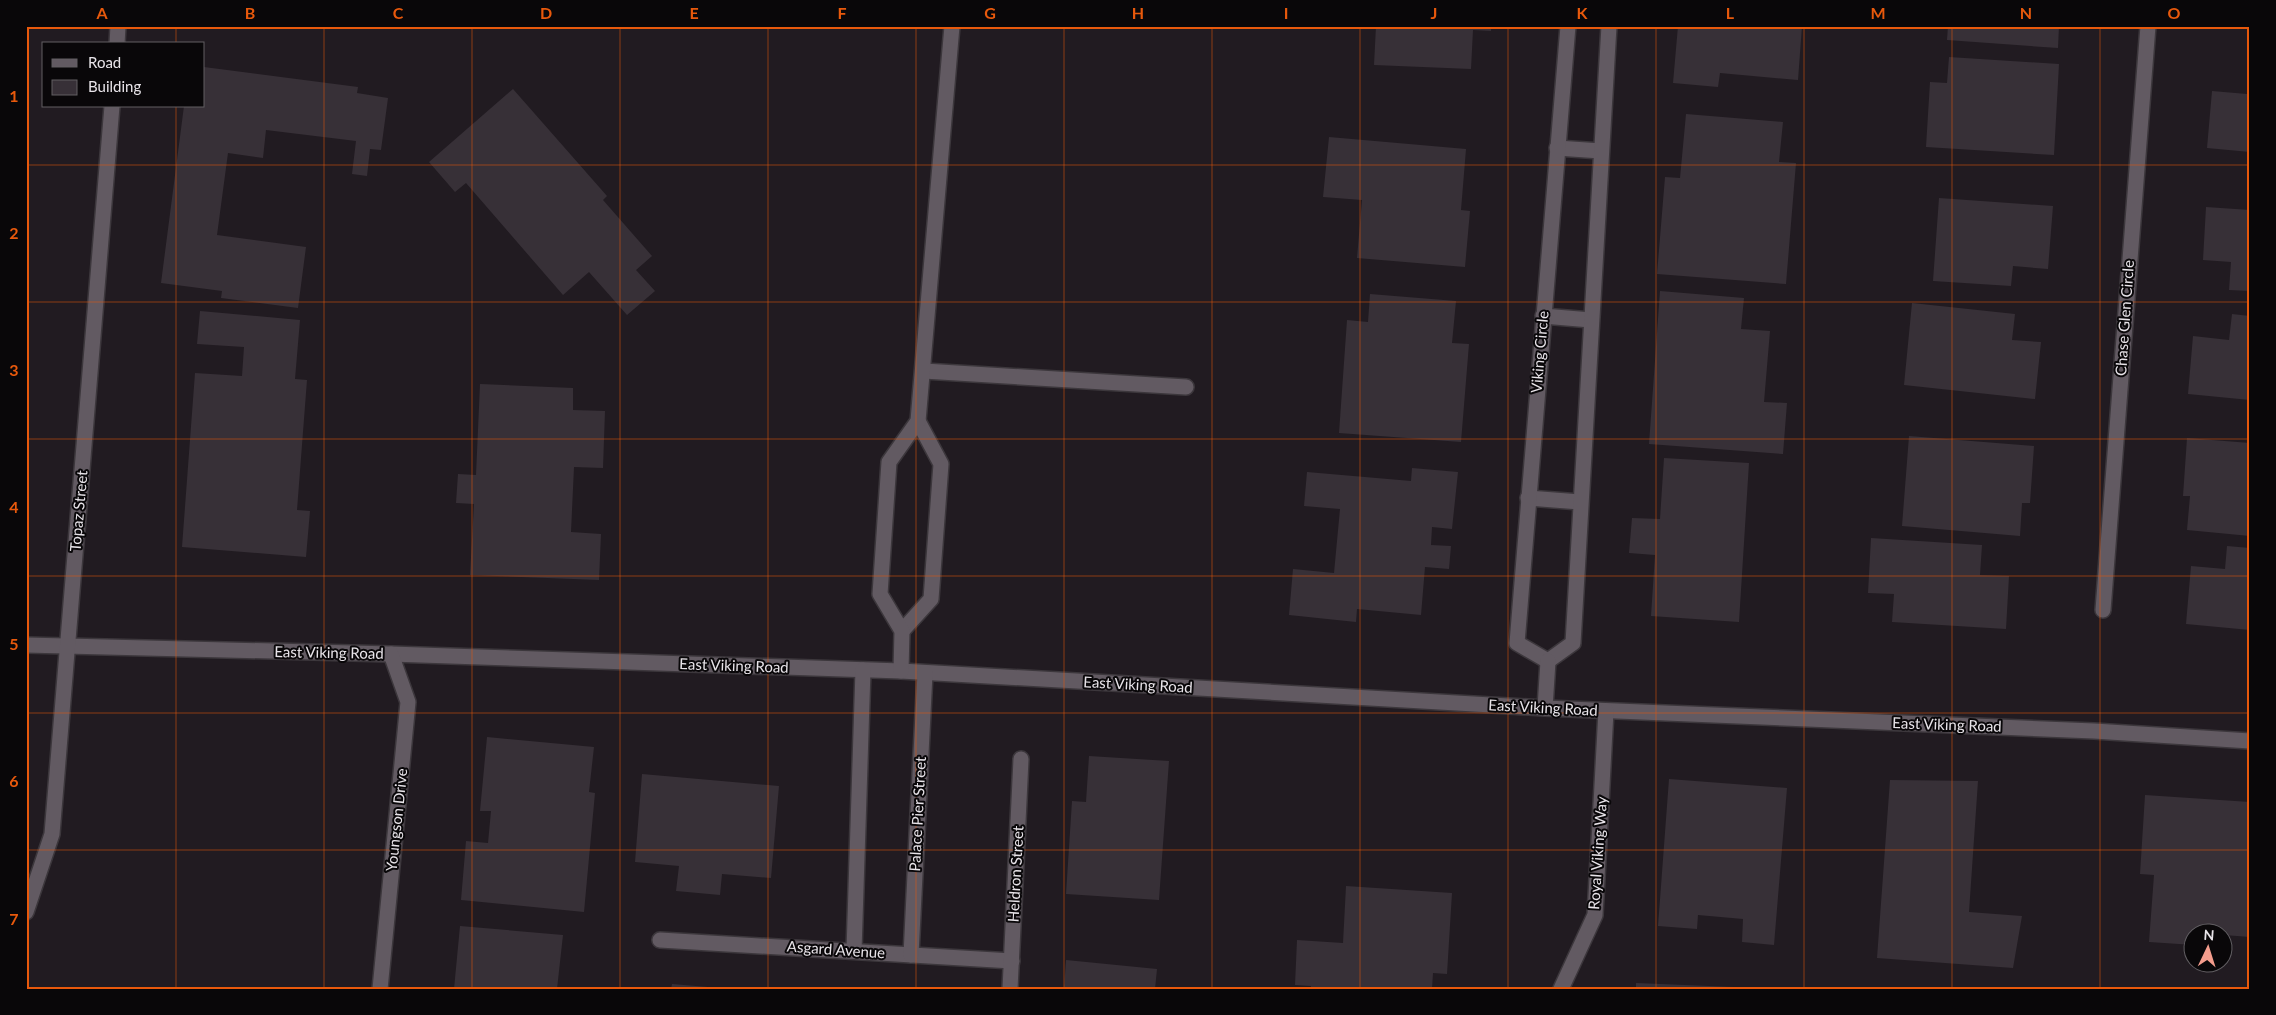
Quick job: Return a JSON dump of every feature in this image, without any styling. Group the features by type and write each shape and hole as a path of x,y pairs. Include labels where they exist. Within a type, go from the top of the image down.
{"street":[{"path":"117,42 118,26"},
{"path":"901,671 902,631 880,594 889,462 918,420 924,371 952,26"},
{"name":"Viking Circle","path":"1548,661 1517,643 1568,26"},
{"path":"1546,708 1548,661 1572,643 1609,26"},
{"name":"Chase Glen Circle","path":"2102,610 2148,26"},
{"name":"Topaz Street","path":"26,912 52,834 112,108"},
{"path":"1557,148 1601,151"},
{"path":"1543,316 1591,320"},
{"path":"924,371 1186,387"},
{"path":"902,631 932,599 941,464 918,420"},
{"path":"1528,498 1580,502"},
{"name":"East Viking Road","path":"26,645 391,654 901,671 1546,708 2094,731 2250,741"},
{"name":"Youngson Drive","path":"380,989 408,702 391,654"},
{"path":"854,951 863,670"},
{"name":"Palace Pier Street","path":"911,955 925,673"},
{"name":"Royal Viking Way","path":"1561,989 1595,915 1606,711"},
{"name":"Heldron Street","path":"1010,989 1021,759"},
{"name":"Asgard Avenue","path":"660,940 1012,961"}],"building":[{"path":"1376,26 1491,26 1491,31 1473,30 1471,69 1374,65"},
{"path":"1678,26 1802,26 1798,80 1720,73 1718,87 1673,83"},
{"path":"1948,26 2059,26 2058,48 1947,40"},
{"path":"1949,57 2059,64 2054,155 1926,147 1930,82 1947,83"},
{"path":"205,67 358,87 357,93 388,98 381,150 370,149 367,176 352,174 356,141 266,130 263,158 228,153 217,235 306,247 298,308 221,298 222,291 161,283 184,108 205,108"},
{"path":"2248,83 2250,152 2207,148 2212,91 2247,94"},
{"path":"513,89 607,196 603,200 652,256 636,270 655,291 627,315 589,272 563,295 466,183 455,192 429,162"},
{"path":"1686,114 1783,122 1779,162 1796,163 1786,284 1657,274 1665,177 1680,178"},
{"path":"1329,137 1466,149 1461,210 1470,211 1465,267 1357,258 1362,200 1323,197"},
{"path":"1939,198 2053,206 2048,269 2013,266 2011,286 1933,281"},
{"path":"2206,207 2250,210 2250,291 2229,290 2231,262 2203,260"},
{"path":"1660,291 1744,298 1741,329 1770,331 1764,402 1787,403 1783,454 1649,444"},
{"path":"1370,294 1456,301 1452,343 1469,344 1461,442 1339,433 1347,320 1368,322"},
{"path":"1912,303 2015,314 2012,340 2041,342 2035,399 1904,385"},
{"path":"200,311 300,320 295,379 307,380 297,510 310,511 306,557 182,547 195,373 242,376 244,347 197,344"},
{"path":"2232,314 2250,316 2250,400 2188,394 2193,336 2229,340"},
{"path":"480,384 573,388 573,410 605,411 603,468 574,467 571,532 601,534 599,580 470,575 474,504 456,503 458,474 476,475"},
{"path":"1909,436 2034,446 2030,503 2022,503 2020,536 1902,526"},
{"path":"2187,438 2250,443 2250,536 2187,530 2190,496 2183,496"},
{"path":"1664,458 1749,463 1739,622 1651,616 1655,555 1629,553 1632,518 1660,519"},
{"path":"1412,468 1458,472 1452,529 1432,527 1431,545 1451,546 1449,569 1425,567 1421,615 1357,609 1356,622 1289,615 1293,569 1334,573 1340,509 1304,506 1307,472 1411,481"},
{"path":"1871,538 1982,545 1980,575 2009,576 2006,629 1892,622 1894,594 1868,593"},
{"path":"2227,546 2250,548 2250,630 2186,624 2191,566 2225,569"},
{"path":"487,737 594,747 589,792 595,793 584,912 461,900 466,841 488,843 491,811 480,811"},
{"path":"1089,756 1169,761 1159,900 1066,894 1072,801 1086,802"},
{"path":"642,774 779,786 771,878 722,874 720,895 676,891 679,866 635,862"},
{"path":"1669,779 1787,788 1774,945 1742,942 1743,919 1698,915 1697,929 1658,926"},
{"path":"1890,780 1978,781 1969,912 2022,916 2013,968 1877,958"},
{"path":"2145,795 2250,802 2250,937 2234,936 2234,922 2184,922 2184,944 2149,942 2154,875 2140,874"},
{"path":"1346,886 1452,893 1447,974 1433,973 1432,989 1311,989 1311,986 1295,985 1297,940 1343,943"},
{"path":"460,926 563,935 557,989 454,989"},
{"path":"1066,960 1157,969 1155,989 1064,989"},
{"path":"1636,983 1734,987 1734,989 1636,989"},
{"path":"672,984 708,987 708,989 671,989"}]}
